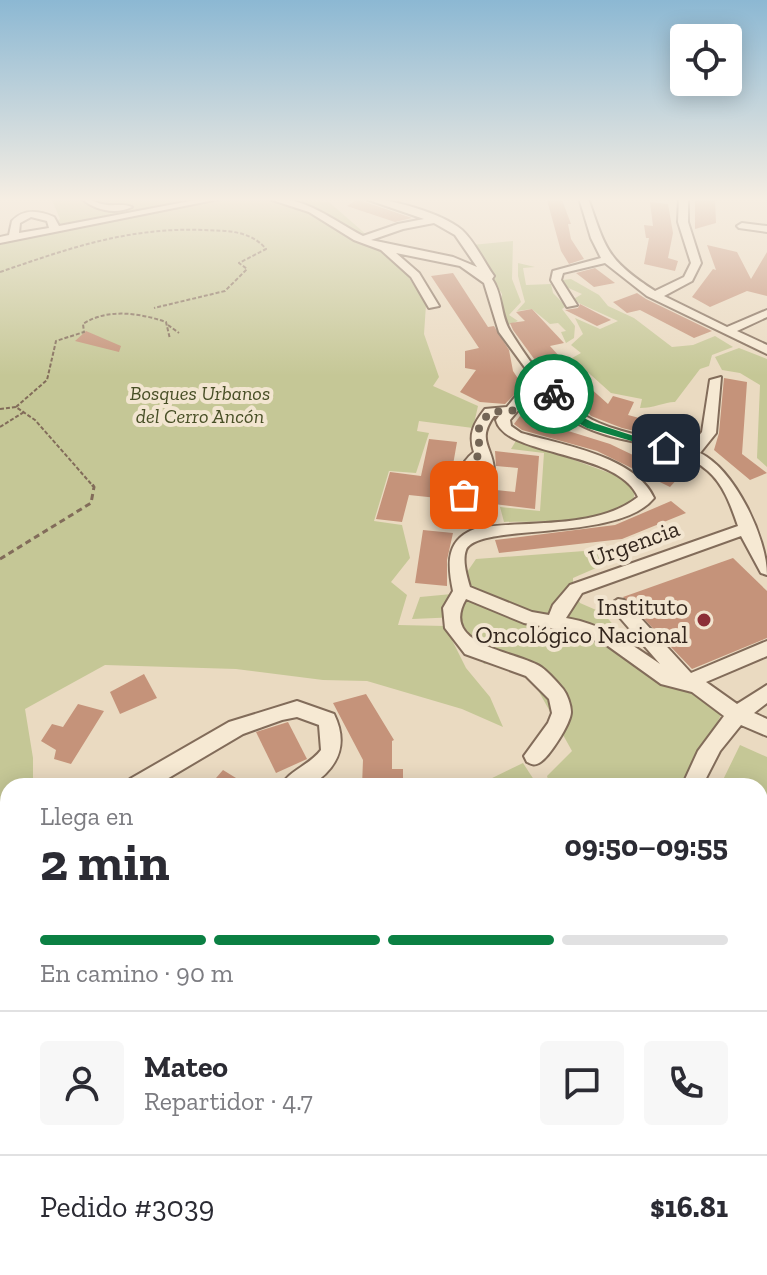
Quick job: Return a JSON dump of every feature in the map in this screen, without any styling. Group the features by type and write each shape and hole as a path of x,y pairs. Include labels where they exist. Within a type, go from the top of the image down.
{"street":[{"path":"396,258 415,275 433,306"},
{"path":"437,258 465,265 486,279 496,301 496,319 550,390 577,418 590,425 691,455 711,466 724,480 755,553 767,569"},
{"path":"475,258 490,275 486,279"},
{"path":"656,295 688,279 696,263 694,258"},
{"path":"571,305 564,298 556,280 558,271 608,259 635,283 767,350"},
{"path":"728,331 767,313"},
{"path":"691,455 709,433 716,380"},
{"path":"534,756 556,728 562,713 558,696 533,671 471,649 454,628 452,608 462,591 456,563 458,548 462,540 476,532 598,520 626,512 646,498 640,482 619,469 516,436 505,428 503,420 525,394 550,390"},
{"path":"479,455 479,425 490,412 512,411"},
{"name":"Urgencia","path":"556,623 559,610 576,589 745,529"},
{"path":"462,591 530,618 581,627 614,641 668,679 688,682 767,648"},
{"path":"618,605 688,682 736,714 767,728"},
{"path":"696,778 720,731 736,714 767,693"},
{"path":"151,778 236,728 297,709 327,720 334,734 333,748 324,764 303,778"}],"path":[{"path":"0,272 43,258"},
{"path":"154,308 225,291 247,269 239,263 250,258"},
{"path":"0,409 16,407 47,380 56,341 84,332 83,324 89,318 116,314 157,318 179,333"},
{"path":"168,325 170,339"},
{"path":"0,559 91,503 94,487 76,465 16,407"},
{"path":"0,427 24,412"}],"green space":[{"name":"Bosques Urbanos del Cerro Ancón","path":"0,258 392,258 401,265 426,305 424,334 439,377 433,386 478,406 473,428 419,421 417,431 429,433 416,473 389,471 374,521 402,525 410,558 391,582 407,595 398,625 445,626 466,668 490,697 503,727 462,709 367,681 323,680 236,669 105,665 25,709 33,778 0,778"},
{"path":"480,258 513,258 512,279 521,302 509,315 518,321 506,326 501,312 502,294"},
{"path":"518,263 535,267 523,268 526,285 551,284 553,293 566,306 562,309 575,326 574,338 566,343 561,332 566,331 558,323 550,324 532,309 517,311 525,302"},
{"path":"571,279 599,295 608,306 634,318 672,347 693,345 715,336 733,347 712,355 709,366 700,369 675,402 640,408 642,399 611,393 572,358 581,353 571,345 583,334 575,318 600,329 618,321 572,300 582,294 564,286 563,280"},
{"path":"739,348 767,359 767,467 757,458 760,385 740,373 722,370 715,357"},
{"path":"517,439 623,478 635,491 633,501 606,514 589,517 504,522 500,507 540,511 544,453 511,449"},
{"path":"611,549 619,558 573,578 573,587 580,603 603,613 657,675 703,692 723,711 689,778 548,778 572,751 519,656 484,664 459,617 412,619 420,597 452,594 476,559"},
{"path":"740,745 767,757 767,778 724,778"},
{"path":"523,763 533,778 492,778"}],"building":[{"path":"565,258 584,259 569,264"},
{"path":"645,258 668,258 678,261 675,271 644,264"},
{"path":"712,258 740,258 751,279 764,258 767,258 767,296 747,291 710,307 692,297 713,269 716,270"},
{"path":"595,268 615,283 594,287 576,273"},
{"path":"453,273 488,327 494,326 509,350 513,371 523,386 505,404 480,402 460,392 476,370 465,368 465,351 479,348 431,276"},
{"path":"637,293 712,331 694,338 640,310 627,313 613,302"},
{"path":"580,304 611,320 597,326 565,310 578,308"},
{"path":"532,309 564,343 550,346 578,377 608,404 613,396 634,402 628,415 677,428 672,440 622,428 591,416 546,366 540,367 513,330 510,323 525,321 516,312"},
{"path":"86,331 121,346 119,352 75,341"},
{"path":"724,378 747,382 742,454 767,473 750,480 714,450 719,433"},
{"path":"520,416 610,444 679,477 670,487 597,451 522,430 514,424"},
{"path":"429,439 457,442 447,499 409,495 402,522 376,519 390,472 421,476"},
{"path":"495,451 539,456 535,509 494,504 496,490 515,492 518,468 496,466"},
{"path":"671,501 686,513 622,539 499,553 495,540 615,525"},
{"path":"423,530 453,533 447,560 447,586 415,583"},
{"name":"Instituto Oncológico Nacional","path":"733,558 767,591 767,638 692,669 623,597"},
{"path":"144,674 157,698 120,714 110,692"},
{"path":"366,694 394,740 392,769 403,769 403,778 362,778 363,760 333,703"},
{"path":"78,704 104,711 71,764 54,759 56,750 41,741 52,724 63,727"},
{"path":"288,722 307,759 276,773 256,732"},
{"path":"223,770 236,778 216,778"}],"way so far":[{"path":"464,495 467,466 479,455 479,425 490,412 512,411 525,394 533,391 550,390 554,394"}],"place":[{"name":"Instituto Oncológico Nacional","path":"704,620"}],"route":[{"path":"554,394 577,418 590,425 666,448"}]}
